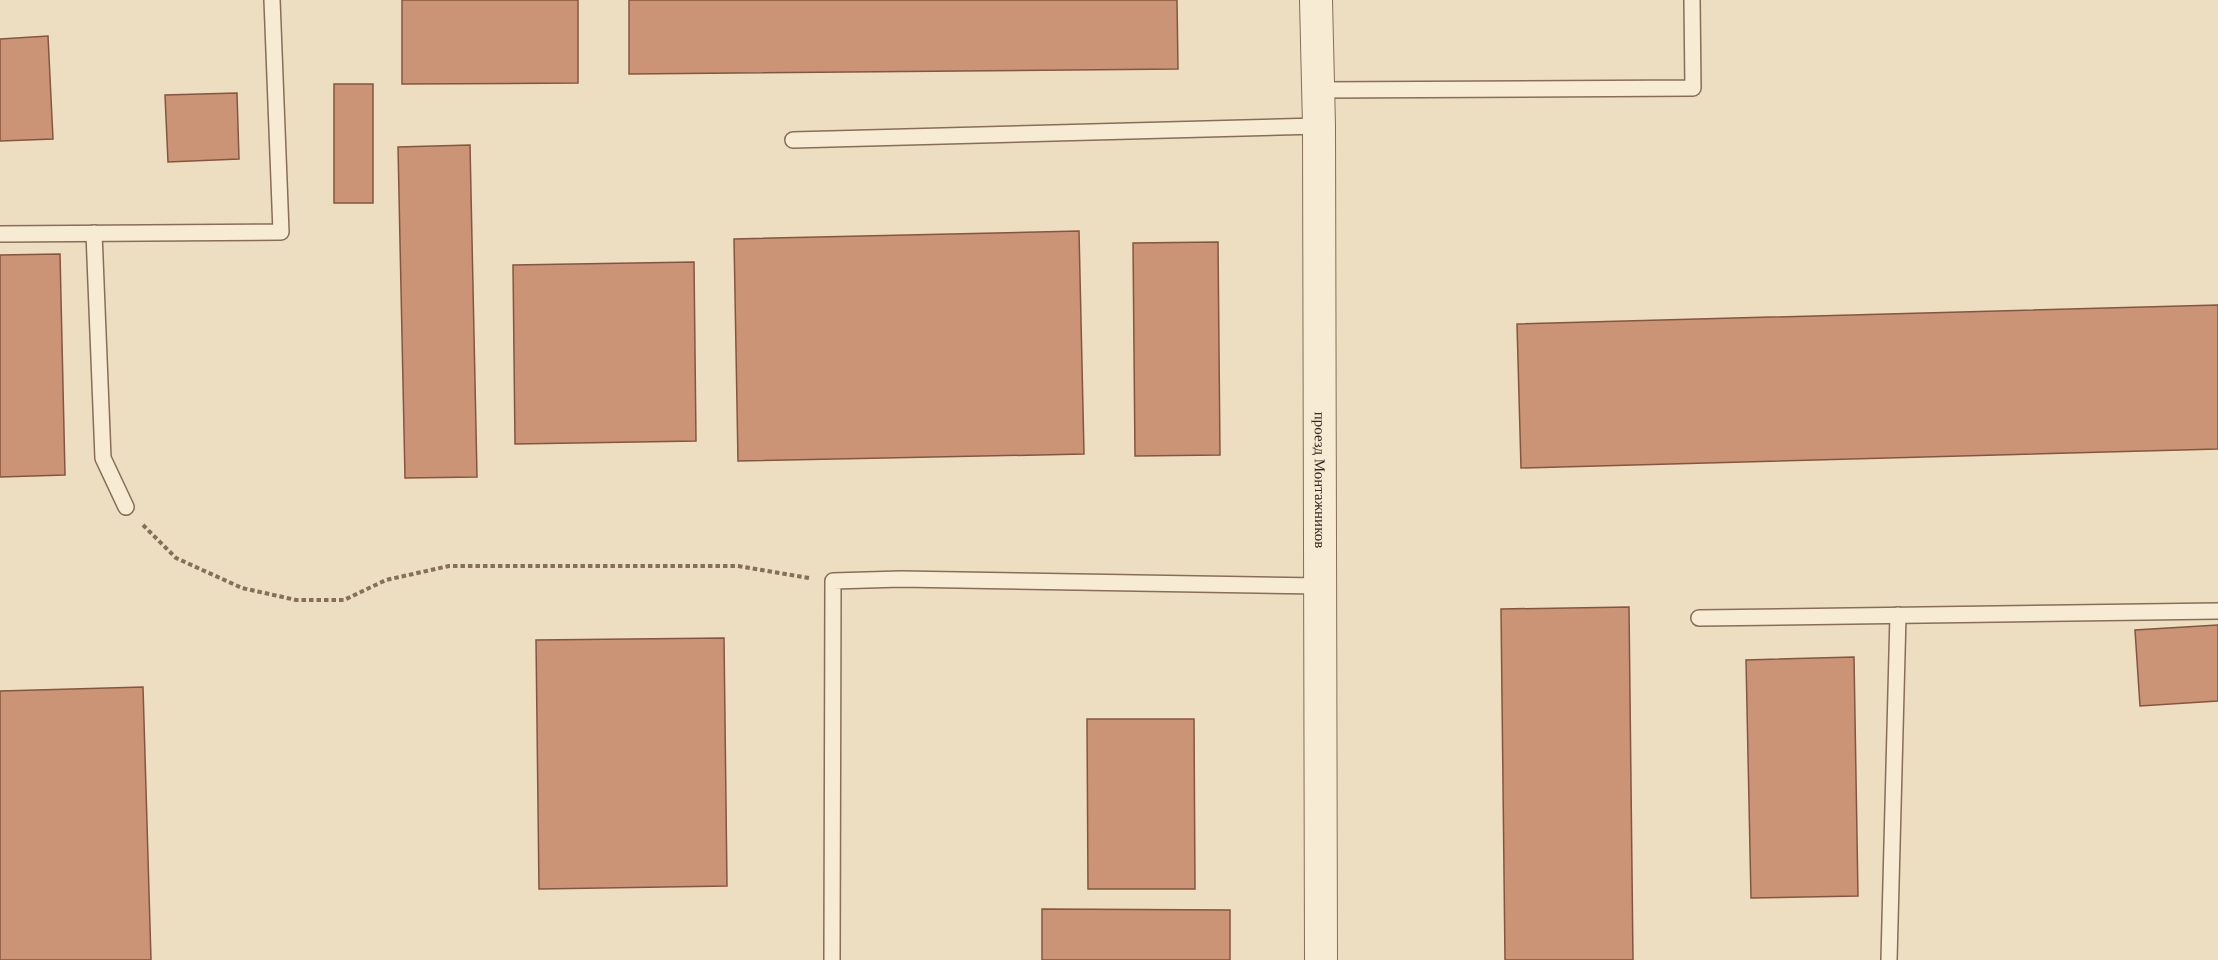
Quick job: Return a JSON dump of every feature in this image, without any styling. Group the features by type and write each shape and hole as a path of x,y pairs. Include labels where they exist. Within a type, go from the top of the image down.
{"street":[{"name":"проезд Монтажников","path":"1316,0 1319,126 1321,960"}],"lane":[{"path":"0,234 281,232 272,0"},
{"path":"1318,90 1693,88 1692,0"},
{"path":"794,140 1319,126"},
{"path":"94,233 103,458 126,507"},
{"path":"832,960 833,581 901,579 1321,585"},
{"path":"1699,618 2218,611"},
{"path":"1889,960 1898,615"}],"path":[{"path":"126,507 176,558 242,588 296,600 344,600 386,580 449,566 738,566 833,581"}],"building":[{"path":"402,0 578,0 578,83 402,84"},
{"path":"629,0 1177,0 1178,69 629,74"},
{"path":"48,36 53,139 0,141 0,39"},
{"path":"334,84 373,84 373,203 334,203"},
{"path":"237,93 239,159 168,162 165,95"},
{"path":"470,145 477,477 405,478 398,147"},
{"path":"1079,231 1084,454 738,461 734,239"},
{"path":"1218,242 1220,455 1135,456 1133,243"},
{"path":"60,254 65,475 0,477 0,255"},
{"path":"694,262 696,441 515,444 513,265"},
{"path":"2218,305 2218,449 1521,468 1517,324"},
{"path":"1629,607 1633,960 1505,960 1501,609"},
{"path":"2218,625 2218,701 2140,706 2135,630"},
{"path":"724,638 727,886 539,889 536,640"},
{"path":"1854,657 1858,896 1751,898 1746,660"},
{"path":"143,687 151,960 0,960 0,691"},
{"path":"1087,719 1194,719 1195,889 1088,889"},
{"path":"1042,909 1230,910 1230,960 1042,960"}]}
